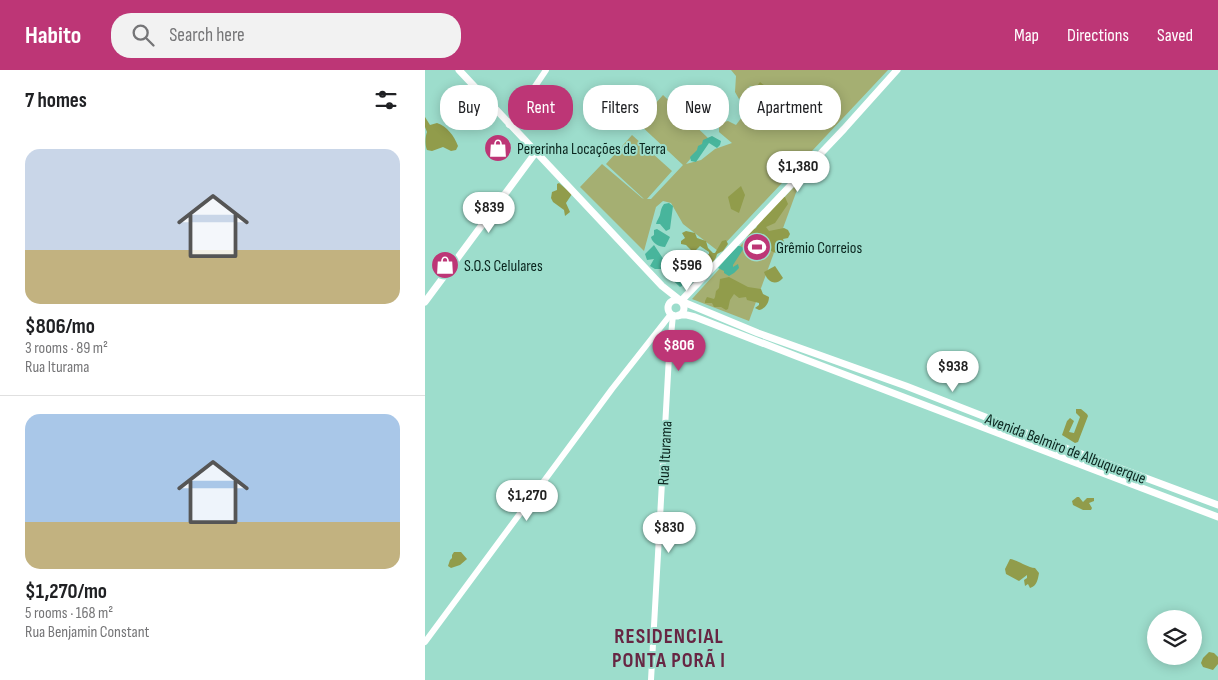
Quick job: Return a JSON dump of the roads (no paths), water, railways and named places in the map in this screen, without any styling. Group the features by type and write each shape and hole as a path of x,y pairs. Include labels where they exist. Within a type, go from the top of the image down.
{"main road":[{"name":"Avenida Belmiro de Albuquerque","path":"459,70 508,124"},
{"path":"681,301 844,129 897,70"},
{"name":"Avenida Belmiro de Albuquerque","path":"514,130 662,286 681,301 758,332 1218,505"},
{"path":"425,302 536,152"},
{"path":"662,286 668,306 675,315 683,312 684,308 681,301 676,299 672,300 668,306"},
{"name":"Avenida Belmiro de Albuquerque","path":"675,315 695,317 1218,517"}],"street":[{"path":"536,85 546,70"},
{"path":"425,642 612,389 675,315"},
{"name":"Rua Iturama","path":"651,680 669,356 675,315"}],"place":[{"name":"Pererinha Locações de Terra","path":"498,148"},
{"name":"Grêmio Correios","path":"757,247"},
{"name":"S.O.S Celulares","path":"445,265"}],"district":[{"name":"RESIDENCIAL PONTA PORÃ I","path":"669,648"}]}
